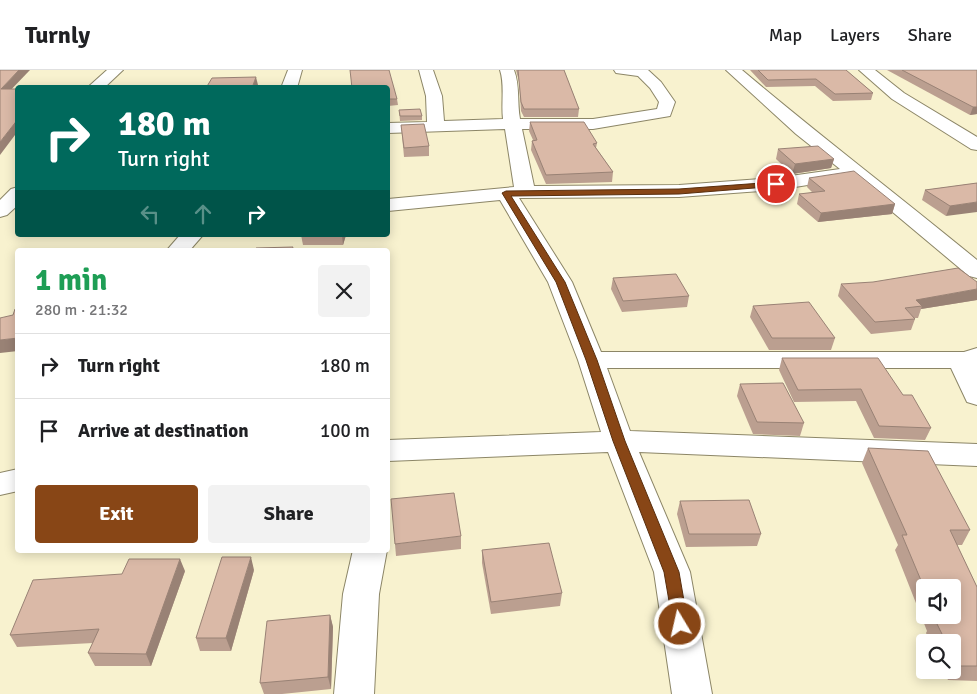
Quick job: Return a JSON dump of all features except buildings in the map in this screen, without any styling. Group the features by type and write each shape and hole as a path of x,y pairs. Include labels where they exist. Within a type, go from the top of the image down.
{"street":[{"path":"98,85 116,70"},
{"path":"289,85 295,70"},
{"path":"426,70 434,96 436,126"},
{"path":"507,70 510,78 509,105 513,124 515,193 560,282 591,360 619,441 672,572 692,694"},
{"path":"390,128 513,124 594,124 664,113 667,102 656,85 642,72 621,70"},
{"path":"733,70 802,130 977,271"},
{"path":"866,70 898,96 977,145"},
{"path":"390,205 515,193 679,191 776,184 856,172"},
{"path":"0,211 15,196"},
{"path":"180,248 190,237"},
{"path":"591,360 972,358"},
{"path":"972,358 964,368 977,396"},
{"path":"390,451 619,441 977,455"},
{"path":"0,484 15,481"},
{"path":"354,694 360,594 369,553"}],"route":[{"path":"680,624 672,572 619,441 591,360 560,282 506,193 679,191 776,184"}]}
